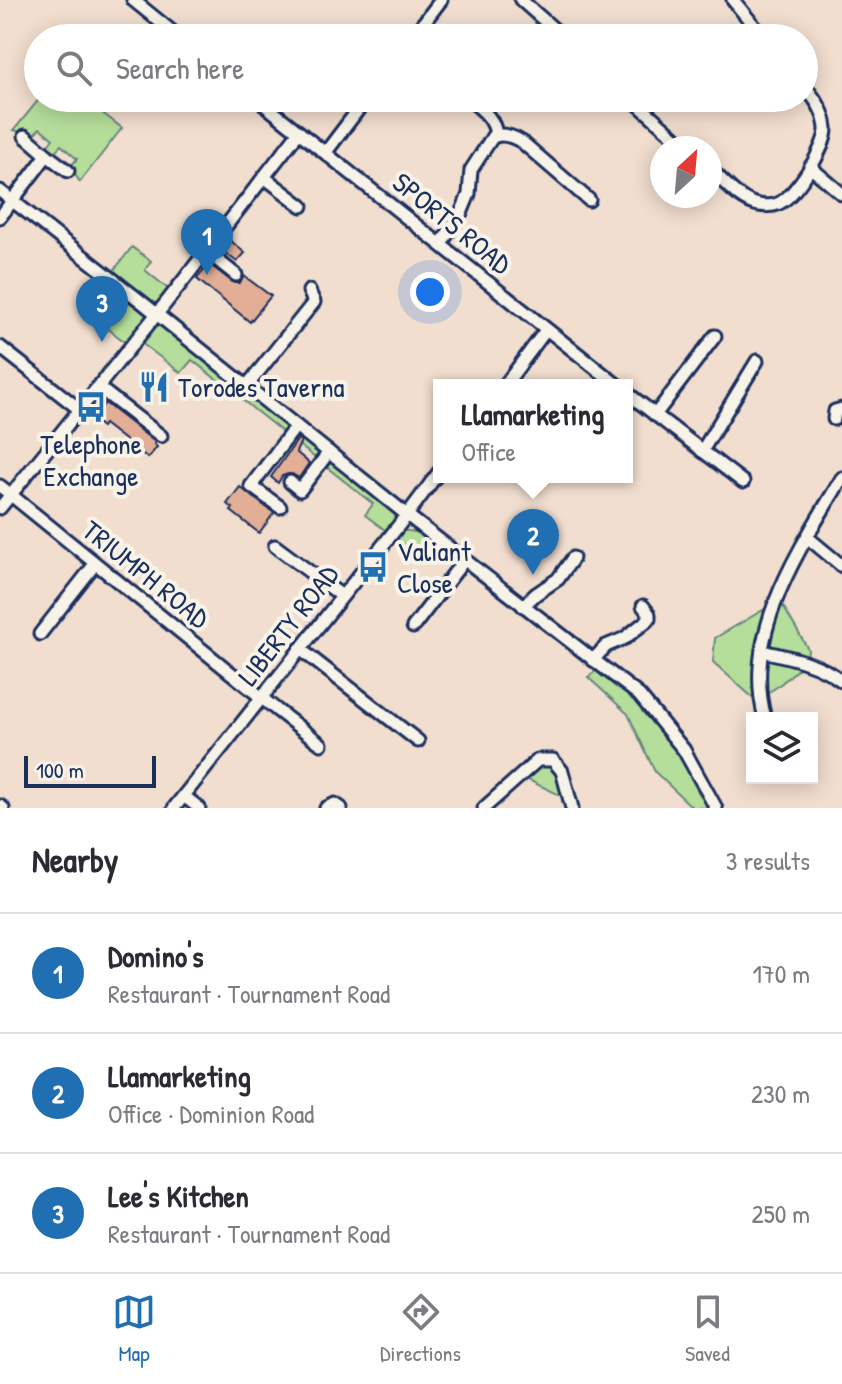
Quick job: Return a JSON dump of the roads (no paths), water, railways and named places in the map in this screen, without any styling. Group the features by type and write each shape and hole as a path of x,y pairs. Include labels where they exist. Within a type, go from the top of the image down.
{"street":[{"path":"133,0 160,24"},
{"path":"423,24 441,0"},
{"path":"521,0 548,24"},
{"path":"733,0 753,24"},
{"path":"722,180 744,199 759,205 777,204 791,195 822,149 826,130 818,102"},
{"name":"SPORTS ROAD","path":"274,112 609,379"},
{"path":"326,152 356,112"},
{"path":"485,112 493,123 496,136"},
{"path":"647,112 674,136"},
{"path":"0,508 79,409 112,376 156,313 299,132"},
{"path":"441,244 469,194 471,170 493,136 501,134 522,142 589,200"},
{"path":"25,136 68,171"},
{"path":"0,217 47,155"},
{"path":"810,167 842,194"},
{"path":"264,177 302,206"},
{"path":"0,191 639,695 684,750 716,808"},
{"path":"206,251 236,275"},
{"path":"246,387 314,302 309,291"},
{"path":"509,379 546,330"},
{"path":"655,415 715,336"},
{"path":"0,347 79,409"},
{"path":"702,451 757,361"},
{"path":"98,387 161,436"},
{"path":"633,398 743,482"},
{"path":"280,507 251,486 296,426"},
{"path":"290,482 300,490 329,452"},
{"path":"763,712 759,697 762,651 775,603 807,537 842,478"},
{"name":"LIBERTY ROAD","path":"174,808 433,480"},
{"name":"TRIUMPH ROAD","path":"0,486 321,744"},
{"path":"807,537 842,566"},
{"path":"275,546 342,596"},
{"path":"523,606 558,579 573,558"},
{"path":"413,627 465,559"},
{"path":"40,634 95,564"},
{"path":"593,660 606,646 625,638 649,619 643,606"},
{"path":"300,649 418,741"},
{"path":"762,651 827,670 842,681"},
{"path":"484,808 538,760 553,760 562,771 572,808"},
{"path":"184,796 199,808"},
{"path":"326,808 335,804 341,808"}],"place":[{"name":"Domino's","path":"207,275"},
{"name":"Lee's Kitchen","path":"102,342"},
{"name":"Torodes Taverna","path":"154,387"},
{"name":"Telephone Exchange","path":"91,407"},
{"name":"Valiant Close","path":"373,567"},
{"name":"Llamarketing","path":"533,575"}]}
